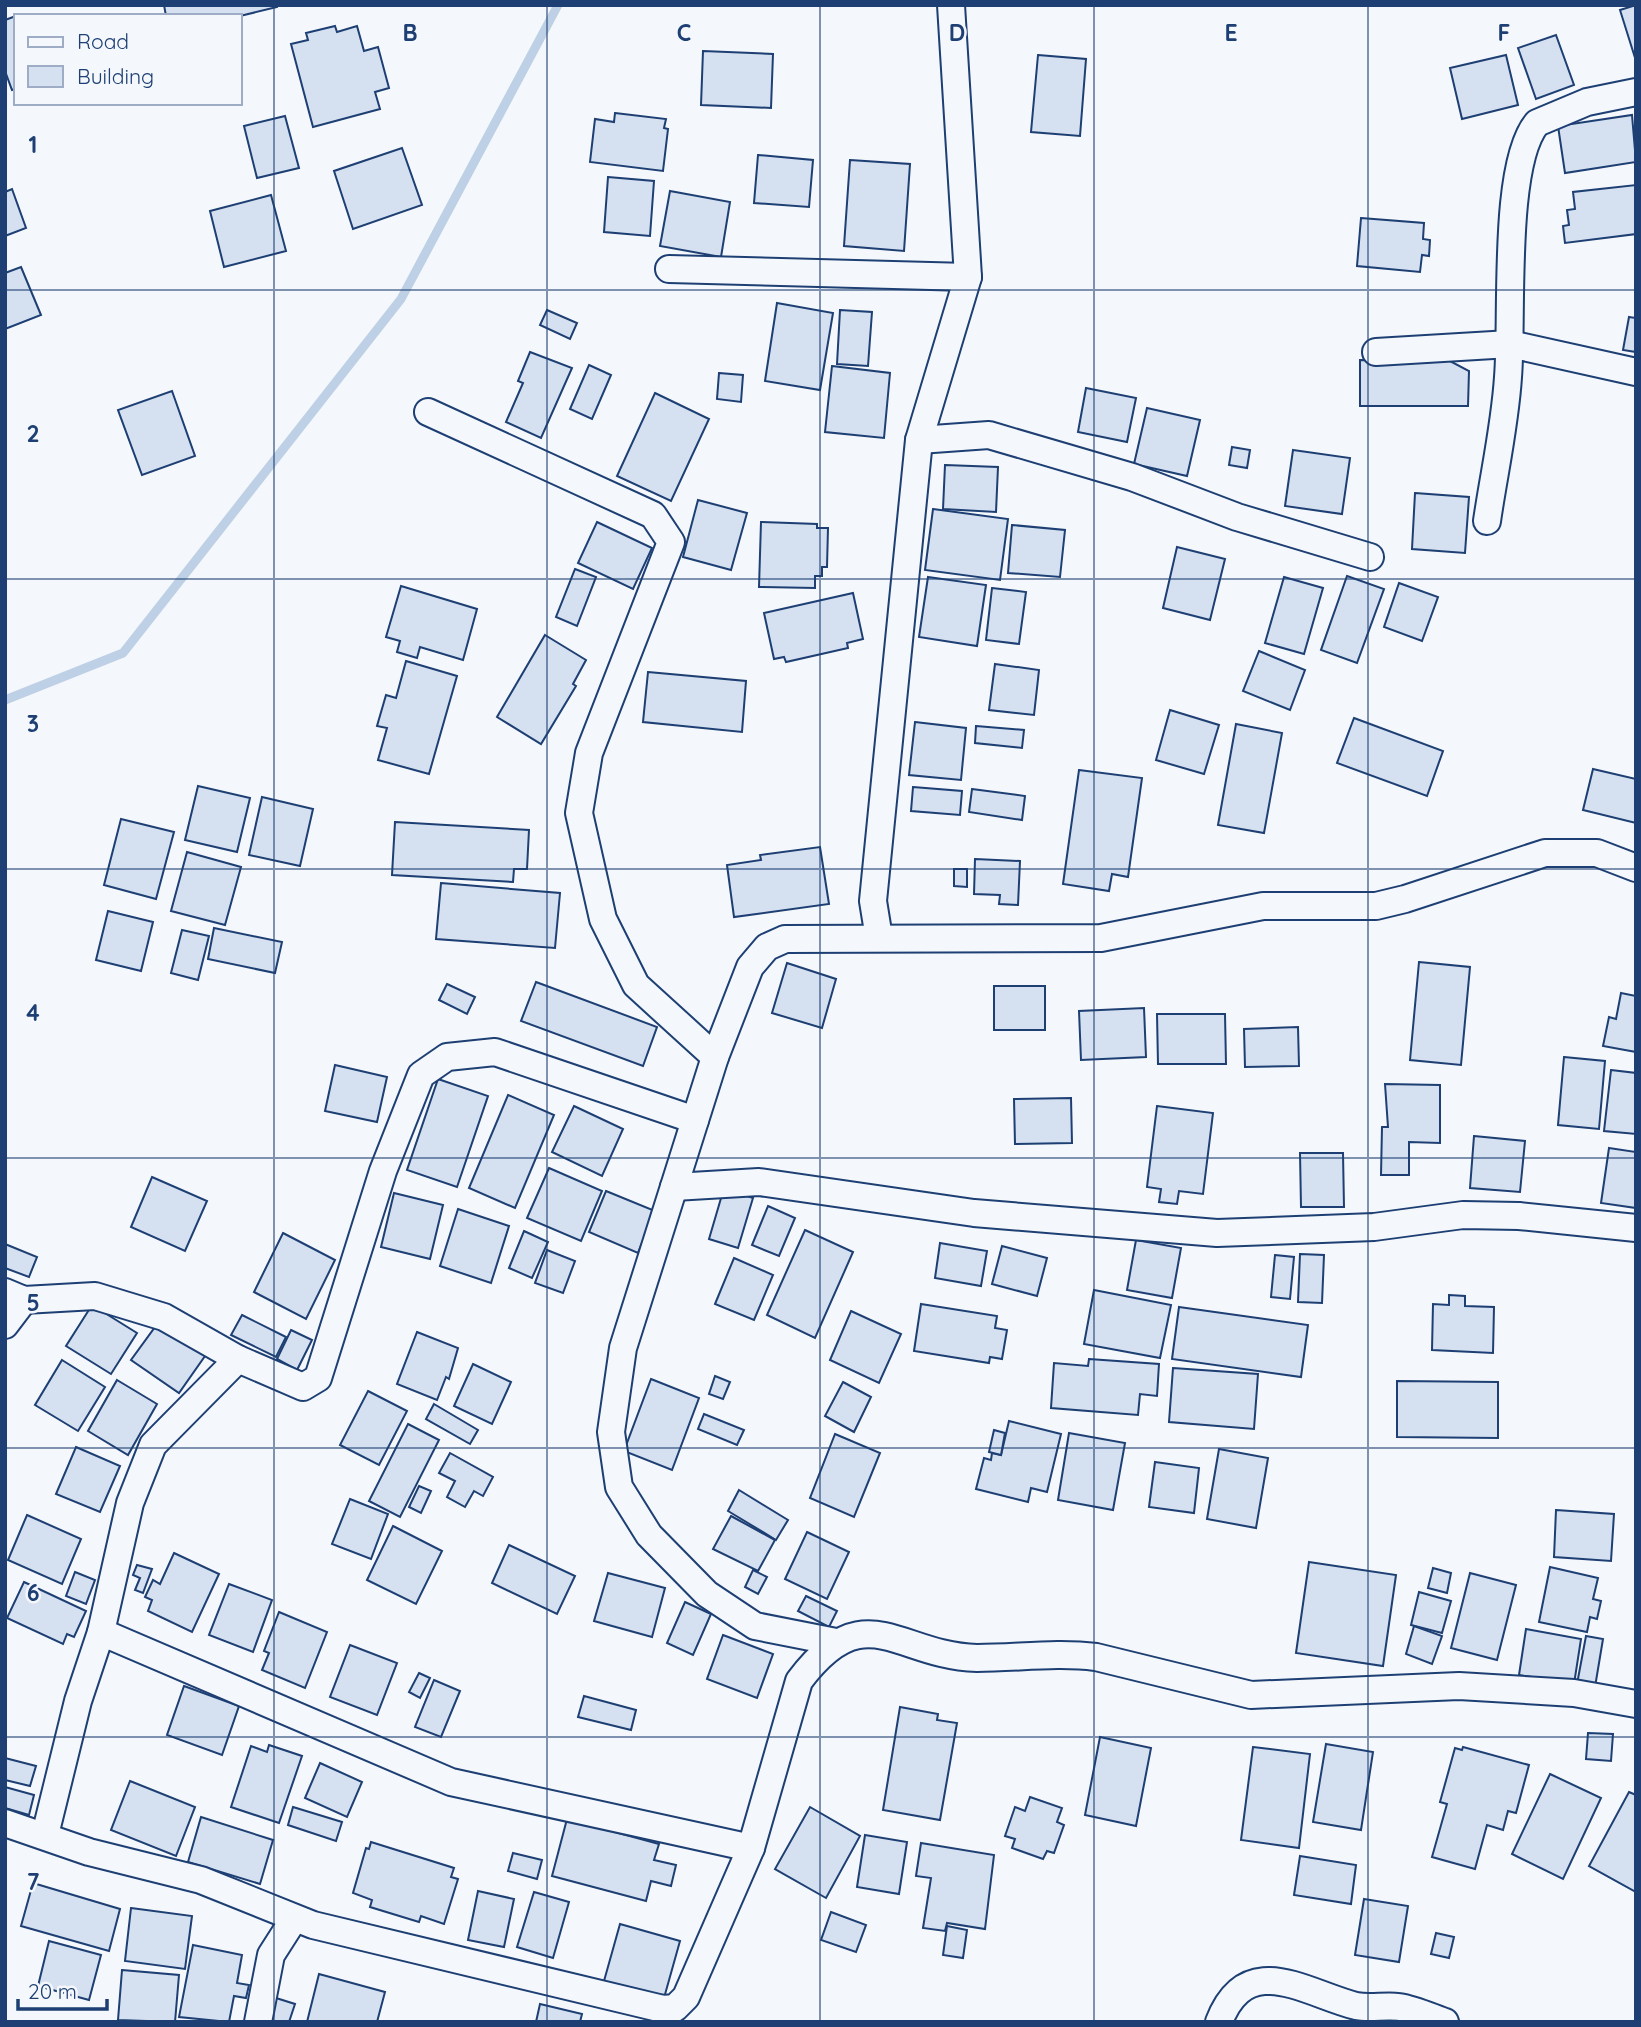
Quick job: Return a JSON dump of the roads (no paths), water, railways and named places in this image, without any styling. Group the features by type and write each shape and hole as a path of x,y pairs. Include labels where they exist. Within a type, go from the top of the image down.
{"street":[{"path":"879,938 873,901 919,440 968,277 951,5"},
{"path":"1487,521 1508,378 1515,205 1523,151 1530,131 1537,123 1587,102 1636,92"},
{"path":"669,269 968,277"},
{"path":"1376,352 1510,344 1636,372"},
{"path":"428,412 653,515 671,541 589,753 579,813 603,919 636,985 715,1057"},
{"path":"919,440 989,435 1132,477 1237,517 1370,557"},
{"path":"836,1642 755,1626 706,1594 649,1535 619,1487 611,1432 623,1348 715,1057 750,967 767,947 785,939 1101,938 1263,906 1376,906 1545,853 1597,853 1636,867"},
{"path":"5,1325 15,1296 95,1296 164,1317 238,1359 303,1387 318,1378 383,1171 421,1075 447,1056 495,1052 695,1120"},
{"path":"674,1187 759,1182 974,1213 1217,1233 1374,1227 1463,1215 1519,1216 1636,1228"},
{"path":"45,1835 78,1701 100,1632 130,1503 153,1445 238,1359"},
{"path":"100,1632 451,1782 751,1848"},
{"path":"5,1823 89,1852 201,1880 294,1919 663,2009 683,2010 751,1848 799,1681 816,1659 836,1642 858,1634 891,1636 976,1658 1084,1656 1251,1696 1459,1686 1574,1693 1636,1704"},
{"path":"258,2022 271,1955 294,1919"},
{"path":"1219,2022 1226,2004 1254,1981 1283,1981 1358,2006 1401,2007 1445,2022"}],"waterway":[{"path":"5,700 123,653 401,299 558,5"}]}
